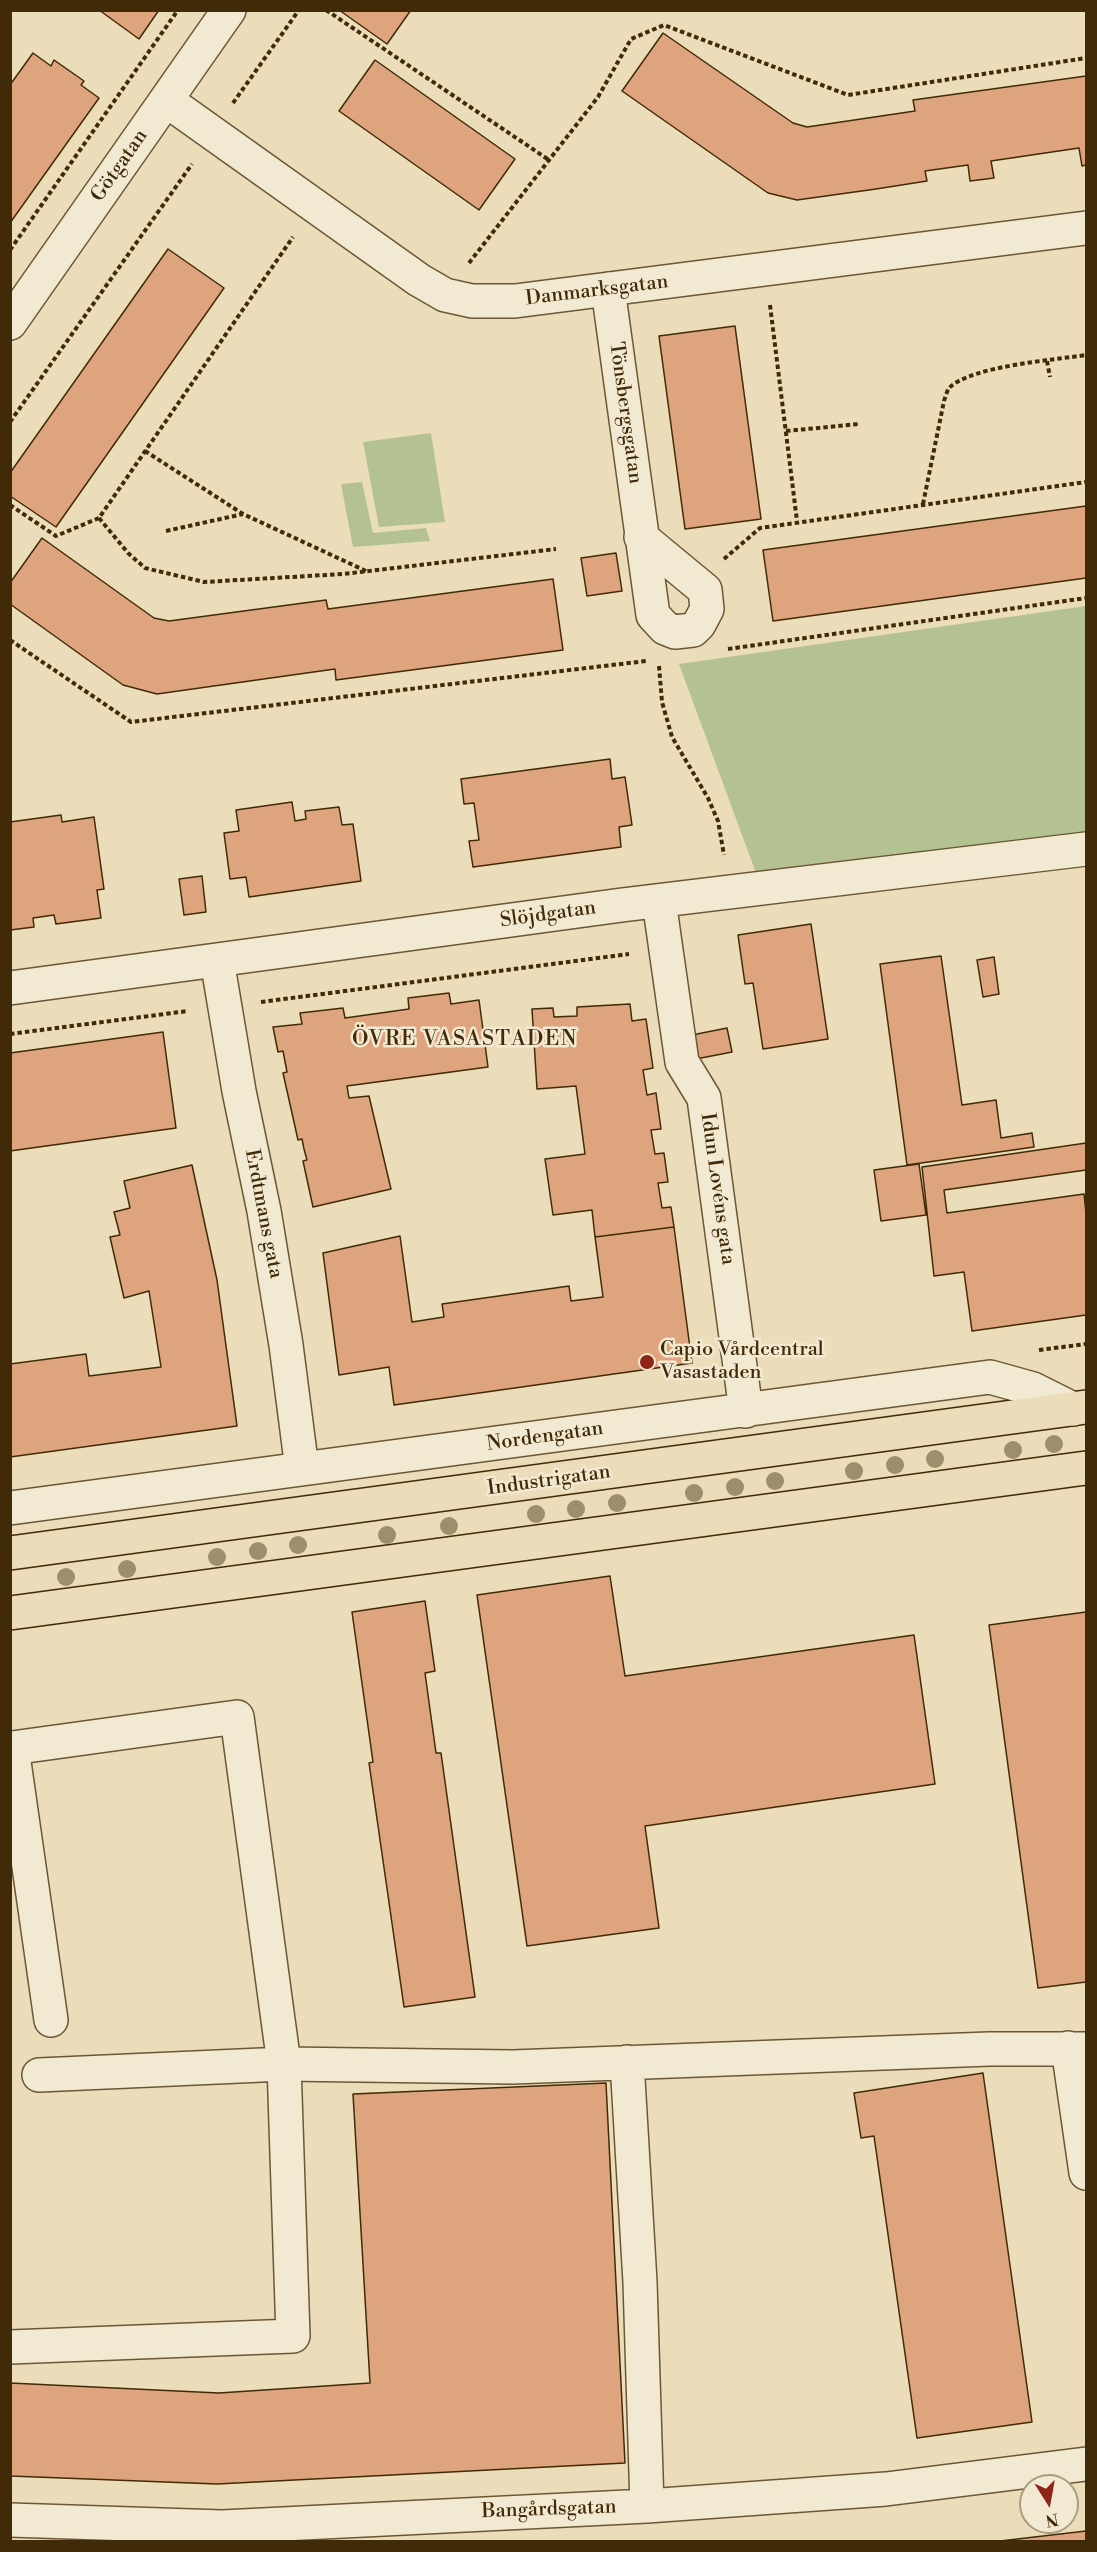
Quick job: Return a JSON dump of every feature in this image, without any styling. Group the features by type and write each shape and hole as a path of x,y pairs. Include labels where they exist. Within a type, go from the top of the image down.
{"main road":[{"name":"Industrigatan","path":"10,1553 1080,1408"},
{"path":"10,1613 1086,1468"}],"street":[{"name":"Götgatan","path":"10,323 229,10"},
{"name":"Danmarksgatan","path":"166,100 419,280 445,295 472,301 515,301 1086,228"},
{"name":"Tönsbergsgatan","path":"608,289 653,615 665,628 675,632 693,630 699,624 707,609 707,600 705,590 698,582"},
{"path":"641,537 698,582"},
{"name":"Slöjdgatan","path":"10,988 659,901 1086,849"},
{"name":"Idun Lovéns gata","path":"659,901 682,1062 705,1098 746,1411"},
{"name":"Erdtmans gata","path":"217,960 239,1091 264,1211 286,1345 302,1469"},
{"name":"Nordengatan","path":"10,1508 990,1377 1033,1389 1080,1408"},
{"path":"10,2347 293,2336 284,2064 237,1717 12,1748 51,2020"},
{"path":"39,2075 284,2064 513,2067 989,2049 1077,2049 1086,2173"},
{"path":"627,2062 640,2282 647,2506"},
{"name":"Bangårdsgatan","path":"10,2520 222,2526 647,2506 886,2489 1086,2464"}],"path":[{"path":"10,250 178,10"},
{"path":"10,422 299,10"},
{"path":"326,10 549,160"},
{"path":"445,295 598,97 631,39 664,25 848,95 1086,58"},
{"path":"10,505 56,536 99,518 314,204"},
{"path":"765,270 797,521"},
{"path":"923,504 944,401 949,389 968,378 995,369 1086,355"},
{"path":"1047,362 1050,378"},
{"path":"786,431 859,423"},
{"path":"146,451 243,514 366,571"},
{"path":"698,582 760,528 1086,482"},
{"path":"166,531 243,514"},
{"path":"99,518 128,553 146,568 171,576 204,582 366,571 556,549"},
{"path":"728,649 1086,598"},
{"path":"10,640 131,722 646,661"},
{"path":"658,659 662,702 672,737 708,798 718,821 731,894"},
{"path":"10,1034 666,949"}],"green space":[{"path":"431,433 445,522 379,527 363,442"},
{"path":"362,482 373,533 426,528 430,541 353,547 341,484"},
{"path":"1086,606 1086,834 756,873 679,664"}],"building":[{"path":"99,10 159,10 139,39"},
{"path":"339,10 411,10 387,44"},
{"path":"663,33 793,123 807,127 915,111 913,100 1086,76 1086,165 1082,166 1079,148 991,161 994,178 970,181 968,165 925,171 927,181 876,189 797,200 768,193 622,91"},
{"path":"33,53 51,66 54,60 84,81 81,85 99,98 10,223 10,85"},
{"path":"375,60 515,159 479,210 339,111"},
{"path":"168,249 224,288 56,527 10,496 10,473"},
{"path":"735,326 761,519 685,529 659,336"},
{"path":"1086,506 1086,578 773,621 763,550"},
{"path":"42,538 154,618 169,621 326,600 328,609 553,579 563,650 336,680 335,669 157,694 123,685 10,604 10,583"},
{"path":"616,553 622,591 587,596 581,558"},
{"path":"610,759 612,779 625,777 632,825 619,827 621,847 473,867 469,841 479,840 474,803 464,804 461,779"},
{"path":"292,802 295,821 306,819 305,811 339,807 342,825 353,824 361,881 249,897 246,877 230,879 224,833 239,831 236,810"},
{"path":"61,815 62,822 94,817 104,889 97,890 101,918 56,924 54,915 33,918 34,927 10,930 10,822"},
{"path":"202,876 206,912 184,915 179,879"},
{"path":"811,924 828,1039 763,1049 753,983 745,984 738,935"},
{"path":"941,956 962,1105 996,1100 1001,1138 1032,1133 1034,1147 907,1165 880,964"},
{"path":"994,957 999,994 983,997 977,960"},
{"path":"449,993 451,1004 479,1000 488,1067 347,1086 349,1098 369,1096 391,1189 313,1207 303,1161 307,1160 302,1139 298,1140 283,1073 287,1072 283,1051 278,1052 273,1027 302,1024 300,1013 343,1008 345,1018 409,1009 408,998"},
{"path":"630,1004 632,1021 646,1019 653,1068 643,1070 647,1095 656,1093 661,1129 651,1130 655,1154 664,1153 668,1182 658,1183 662,1208 671,1207 674,1227 595,1237 592,1210 553,1215 545,1159 585,1154 576,1086 537,1089 532,1009 553,1008 554,1017 577,1016 577,1007"},
{"path":"727,1028 732,1052 696,1059 692,1035"},
{"path":"163,1032 176,1128 10,1151 10,1053"},
{"path":"1086,1143 1086,1170 944,1190 947,1213 1084,1194 1086,1315 972,1331 964,1272 934,1276 922,1167"},
{"path":"919,1164 926,1215 881,1221 874,1170"},
{"path":"192,1165 217,1280 237,1426 10,1457 10,1364 86,1354 89,1376 161,1367 149,1291 124,1298 110,1237 120,1235 114,1212 130,1208 124,1181"},
{"path":"674,1227 692,1363 394,1405 389,1367 339,1375 323,1253 400,1236 412,1322 444,1317 442,1304 569,1286 571,1301 603,1297 595,1237"},
{"path":"610,1576 625,1676 914,1635 935,1784 645,1826 659,1928 527,1946 477,1595"},
{"path":"425,1601 435,1671 425,1673 436,1753 441,1753 475,1997 404,2007 369,1763 373,1762 352,1612"},
{"path":"1086,1612 1086,1982 1038,1988 989,1625"},
{"path":"983,2073 1032,2422 917,2438 874,2136 861,2138 854,2093"},
{"path":"606,2083 625,2463 217,2484 10,2476 10,2383 219,2393 370,2383 353,2094"},
{"path":"1086,2531 1086,2542 1000,2542 1060,2534 1079,2534 1079,2532"}],"place":[{"name":"Capio Vårdcentral Vasastaden","path":"647,1362"}],"district":[{"name":"ÖVRE VASASTADEN","path":"465,1040"}]}
